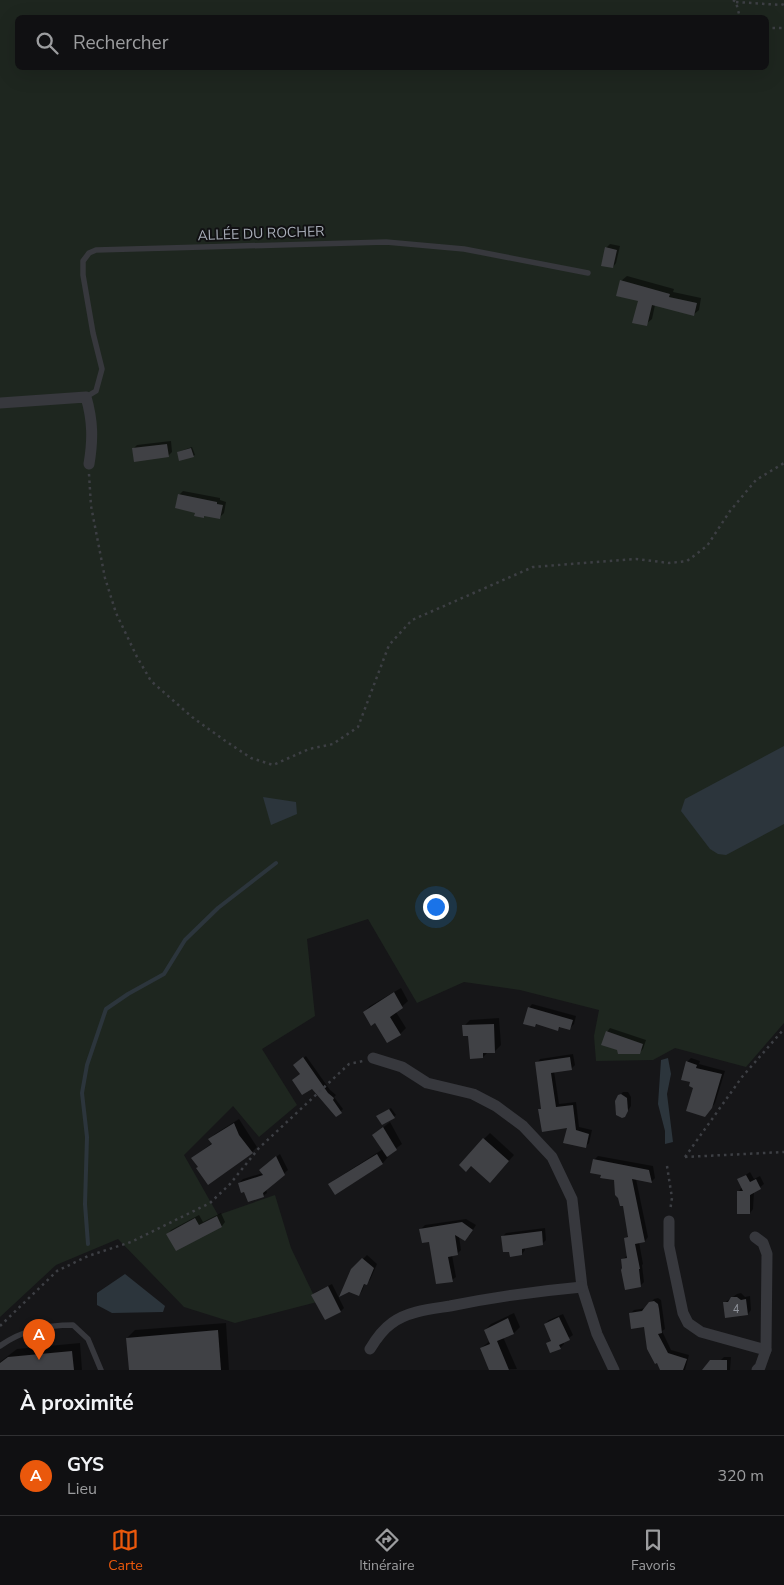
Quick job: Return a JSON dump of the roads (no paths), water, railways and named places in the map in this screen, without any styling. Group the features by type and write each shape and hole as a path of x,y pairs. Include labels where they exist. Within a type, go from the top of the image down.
{"street":[{"path":"0,403 86,397 92,417 92,446 89,464"},
{"path":"373,1058 402,1067 427,1083 473,1094 496,1106 523,1126 552,1157 572,1199 582,1287 597,1334 614,1370"},
{"path":"669,1221 669,1246 683,1313 688,1323 701,1332 766,1350"},
{"path":"755,1237 763,1243 768,1254 766,1350 760,1367 757,1370"},
{"path":"370,1349 379,1334 393,1322 416,1312 510,1294 582,1287"}],"lane":[{"name":"ALLÉE DU ROCHER","path":"86,397 96,391 102,369 93,333 83,275 83,261 89,253 96,250 386,242 464,249 588,273"},
{"path":"0,1346 12,1338 50,1325 73,1325 88,1339 101,1370"}],"waterway":[{"path":"88,1244 85,1204 87,1137 82,1093 87,1065 106,1009 164,974 185,940 218,908 276,863"}],"place":[{"name":"GYS","path":"39,1360"}]}
